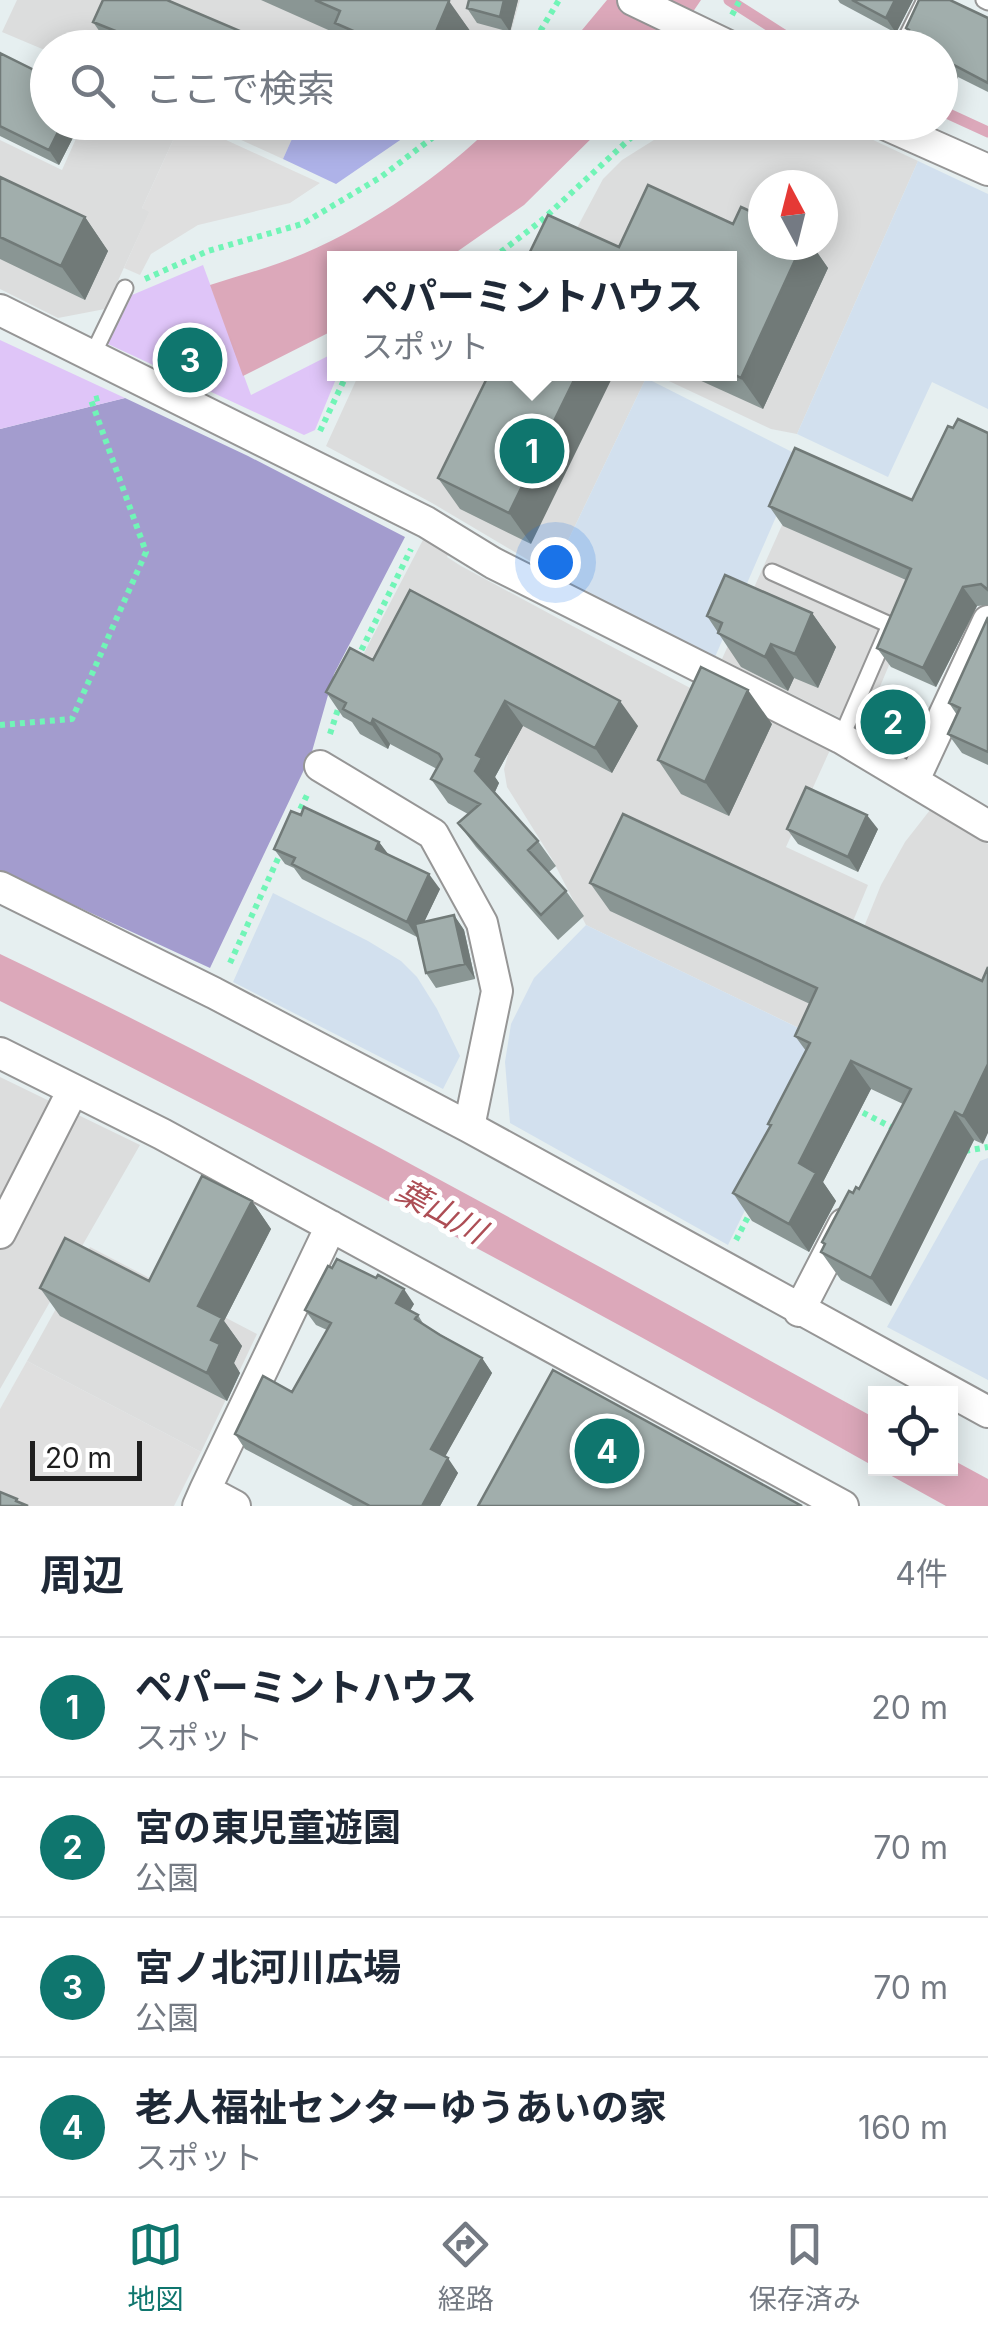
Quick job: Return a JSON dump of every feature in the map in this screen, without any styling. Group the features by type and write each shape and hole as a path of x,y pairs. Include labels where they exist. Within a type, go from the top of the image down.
{"street":[{"path":"633,0 694,30"},
{"path":"920,140 988,170"},
{"path":"0,310 426,522 493,563 840,738 988,824"},
{"path":"914,780 988,621"},
{"path":"320,766 433,834 482,924 497,991 469,1127"},
{"path":"0,887 214,993 469,1127 988,1412"},
{"path":"0,1054 331,1226 843,1506"},
{"path":"0,1233 73,1090"},
{"path":"799,1311 858,1198"},
{"path":"235,1506 202,1498 331,1226"}],"lane":[{"path":"910,30 925,0"},
{"path":"92,356 125,288"},
{"path":"772,572 890,625 840,738"}],"path":[{"path":"541,30 559,0"},
{"path":"125,288 208,250 302,224 381,177 430,140"},
{"path":"502,251 541,221 629,140"},
{"path":"306,462 343,381"},
{"path":"0,725 72,719 146,552 91,400 107,396"},
{"path":"844,1103 892,1131 908,1134"},
{"path":"952,1148 988,1148"},
{"path":"722,1267 754,1205"}],"shaded area":[{"path":"17,0 520,0 511,30 30,30 30,44 2,32"},
{"path":"0,140 62,170 75,140 173,140 142,208 150,211 105,309 58,318 0,289"},
{"path":"173,140 226,140 320,183 290,203 198,225 151,254 140,275 124,268 149,212 142,208"},
{"path":"241,140 291,140 283,159"},
{"path":"291,140 400,140 336,184 283,159"},
{"path":"654,140 873,140 918,161 797,434 771,429 669,381 737,381 737,251 565,251 603,179 622,160"},
{"path":"918,161 988,194 988,409 932,382 888,477 797,434"},
{"path":"203,265 251,395 327,357 327,381 335,381 315,430 304,435 108,344 132,295"},
{"path":"0,340 125,398 0,429"},
{"path":"356,381 645,381 552,574 326,446"},
{"path":"645,381 652,381 802,457 715,657 552,574"},
{"path":"125,398 405,537 334,674 311,755 210,968 0,871 0,429"},
{"path":"812,458 953,514 862,729 722,659"},
{"path":"425,536 451,549 447,557 461,566 565,622 694,690 725,695 830,750 786,847 868,885 807,1032 586,925 552,859 507,787 504,769 508,755 441,721 363,655"},
{"path":"877,694 925,715 917,734 885,740 862,729"},
{"path":"930,810 988,844 988,1083 831,1008 881,885 905,842"},
{"path":"273,893 368,941 401,961 417,977 460,1056 443,1089 233,982"},
{"path":"586,925 815,1036 784,1130 728,1245 510,1123 505,1062 511,1024 534,978"},
{"path":"0,1077 140,1145 0,1389"},
{"path":"988,1158 988,1380 887,1327 980,1161"},
{"path":"90,1247 257,1334 201,1452 27,1361"},
{"path":"27,1361 201,1452 174,1506 16,1506 0,1499 0,1409"}],"water":[{"path":"607,0 701,0 681,30 582,30"},
{"path":"590,140 524,205 458,251 327,251 327,334 243,376 210,285 294,258 356,228 430,179 475,142"},
{"name":"葉山川","path":"0,954 331,1122 868,1414 868,1463 441,1229 0,1001"},
{"path":"958,1463 988,1479 988,1506 946,1506 892,1476 958,1476"}],"building":[{"path":"103,0 167,0 238,30 113,30 93,22"},
{"path":"315,0 449,1 437,30 351,30 335,23 340,11"},
{"path":"469,0 504,0 500,17 467,8"},
{"path":"852,0 895,0 886,18"},
{"path":"919,0 950,0 988,18 988,83 958,67 958,30 906,28"},
{"path":"0,53 30,68 30,140 54,140 49,150 0,126"},
{"path":"0,177 85,217 61,266 0,237"},
{"path":"648,185 733,224 741,207 748,210 748,260 795,260 741,378 737,376 737,251 530,251 548,215 619,247"},
{"path":"486,381 574,381 509,513 438,478"},
{"path":"958,419 988,433 988,590 981,584 963,587 923,668 877,648 911,569 769,506 795,448 912,500 948,426 953,428"},
{"path":"725,575 812,613 795,654 771,644 765,657 718,633 722,623 707,616"},
{"path":"410,590 620,701 595,748 505,701 476,755 482,758 475,771 538,841 528,850 566,891 541,915 458,823 480,804 431,779 442,759 439,754 373,719 371,724 343,709 346,703 326,692 350,648 373,660"},
{"path":"988,617 988,752 948,734 960,708 949,703"},
{"path":"701,667 748,690 705,782 658,760"},
{"path":"806,787 867,815 848,857 787,829"},
{"path":"304,807 379,842 376,849 429,874 407,922 292,864 295,858 274,849 291,811 301,815"},
{"path":"623,814 982,981 988,967 988,1064 963,1116 955,1112 871,1278 821,1252 825,1244 822,1242 849,1191 859,1189 911,1089 851,1061 799,1163 816,1173 789,1224 733,1193 810,1043 795,1036 817,988 590,883"},
{"path":"454,915 465,964 426,973 415,924"},
{"path":"202,1176 252,1201 198,1306 222,1318 211,1340 220,1344 207,1373 40,1288 65,1238 149,1281"},
{"path":"337,1259 404,1289 396,1303 418,1315 415,1319 440,1335 482,1358 431,1449 448,1458 422,1506 370,1506 235,1434 263,1376 292,1392 331,1323 305,1310 328,1266 332,1268"},
{"path":"553,1370 802,1506 478,1506"},
{"path":"0,1492 17,1499 28,1506 0,1506"}],"waterway":[{"path":"729,0 776,30"},
{"path":"958,118 988,132"}],"place":[{"name":"宮ノ北河川広場","path":"190,360"},
{"name":"ペパーミントハウス","path":"532,451"},
{"name":"宮の東児童遊園","path":"893,722"},
{"name":"老人福祉センターゆうあいの家","path":"607,1451"}]}
